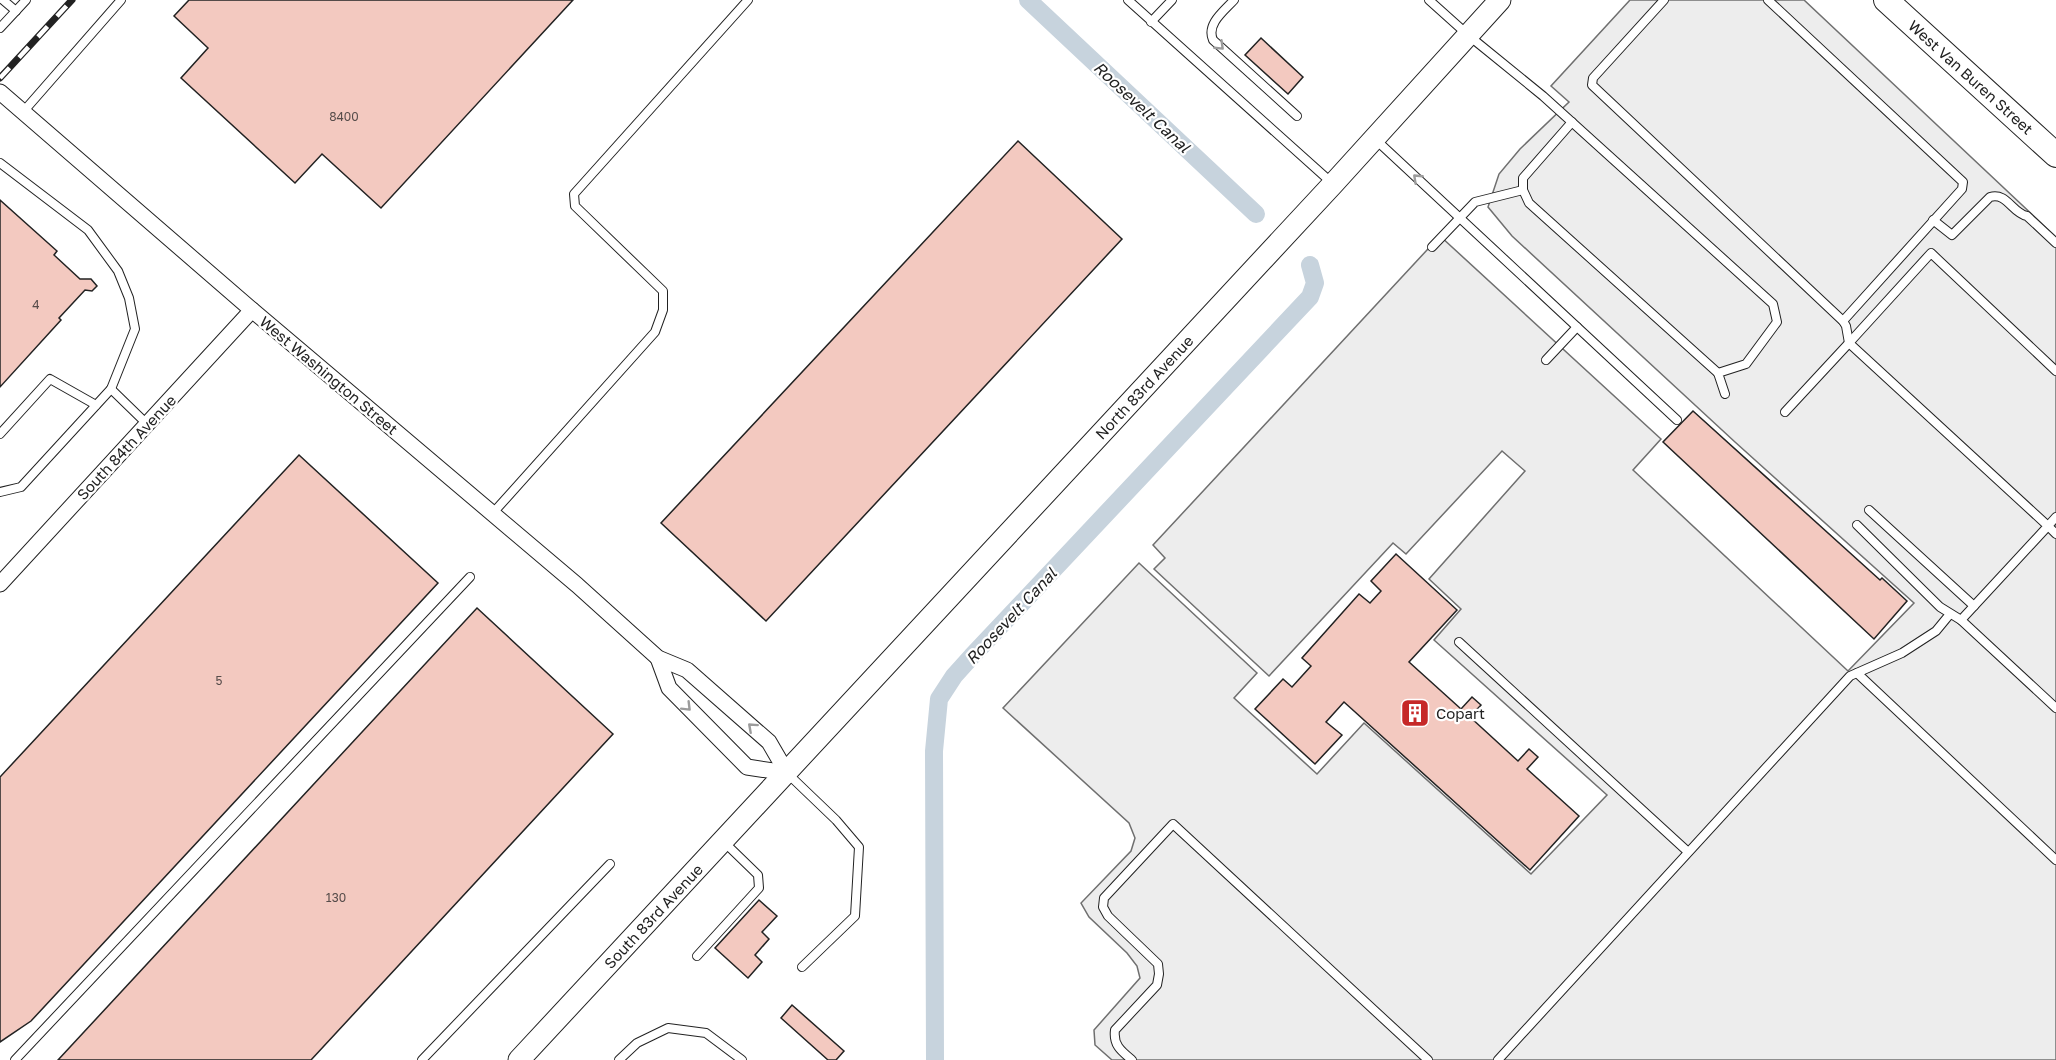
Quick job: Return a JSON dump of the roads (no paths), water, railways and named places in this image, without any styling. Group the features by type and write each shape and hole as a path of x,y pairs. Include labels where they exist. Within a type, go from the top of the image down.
{"main road":[{"name":"North 83rd Avenue","path":"787,773 892,657 1334,184 1500,0"},
{"name":"West Van Buren Street","path":"1886,0 2056,155"},
{"name":"South 83rd Avenue","path":"519,1060 787,773"}],"street":[{"name":"West Washington Street","path":"2,99 22,112 658,658 687,670 704,684 769,742 787,773"},
{"name":"South 84th Avenue","path":"1,579 148,425 252,309"},
{"name":"West Washington Street","path":"658,658 669,688 747,767 787,773"}],"lane":[{"path":"3,0 16,11"},
{"path":"0,28 26,0"},
{"path":"22,112 121,0"},
{"path":"492,514 656,332 663,310 663,291 575,206 574,194 748,0"},
{"path":"1128,0 1334,184"},
{"path":"1152,22 1172,0"},
{"path":"1234,0 1212,24 1210,33 1213,40 1297,116"},
{"path":"1429,0 1572,122 1773,303 1778,322 1746,364 1718,373"},
{"path":"1664,0 1593,78 1592,85 1843,321 1849,343 2056,534"},
{"path":"1768,0 1963,182 1962,189 1843,321"},
{"path":"1572,122 1523,178 1523,190 1529,203 1718,373 1725,394"},
{"path":"1374,138 1677,420"},
{"path":"0,164 88,230 118,271 129,298 135,329 111,389 21,487 0,492"},
{"path":"1432,247 1475,202 1523,190"},
{"path":"1933,220 1952,236 1990,197 1998,195 2022,215 2027,216 2056,243"},
{"path":"1785,412 1931,253 2056,371"},
{"path":"1546,360 1577,327"},
{"path":"0,434 50,379 96,405"},
{"path":"111,389 148,425"},
{"path":"1869,510 1974,606"},
{"path":"1961,620 2056,517"},
{"path":"1857,525 1940,607 1961,620 2056,708"},
{"path":"15,1060 470,577"},
{"path":"1498,1060 1850,676 1902,653 1936,632 1950,614"},
{"path":"1459,642 1688,851"},
{"path":"1857,673 2056,860"},
{"path":"787,773 836,820 859,847 855,915 802,967"},
{"path":"1132,1060 1117,1046 1113,1038 1115,1030 1157,985 1158,964 1108,916 1103,907 1104,898 1173,824 1428,1060"},
{"path":"697,956 759,888 758,875 723,841"},
{"path":"422,1060 610,864"},
{"path":"619,1060 637,1043 668,1028 706,1033 742,1060"}],"waterway":[{"name":"Roosevelt Canal","path":"1028,0 1256,214"},
{"name":"Roosevelt Canal","path":"935,1060 934,751 939,699 954,676 972,656 1310,297 1315,283 1310,265"}],"railway":[{"path":"0,78 72,0"}],"place":[{"name":"Copart","path":"1415,713"}]}
